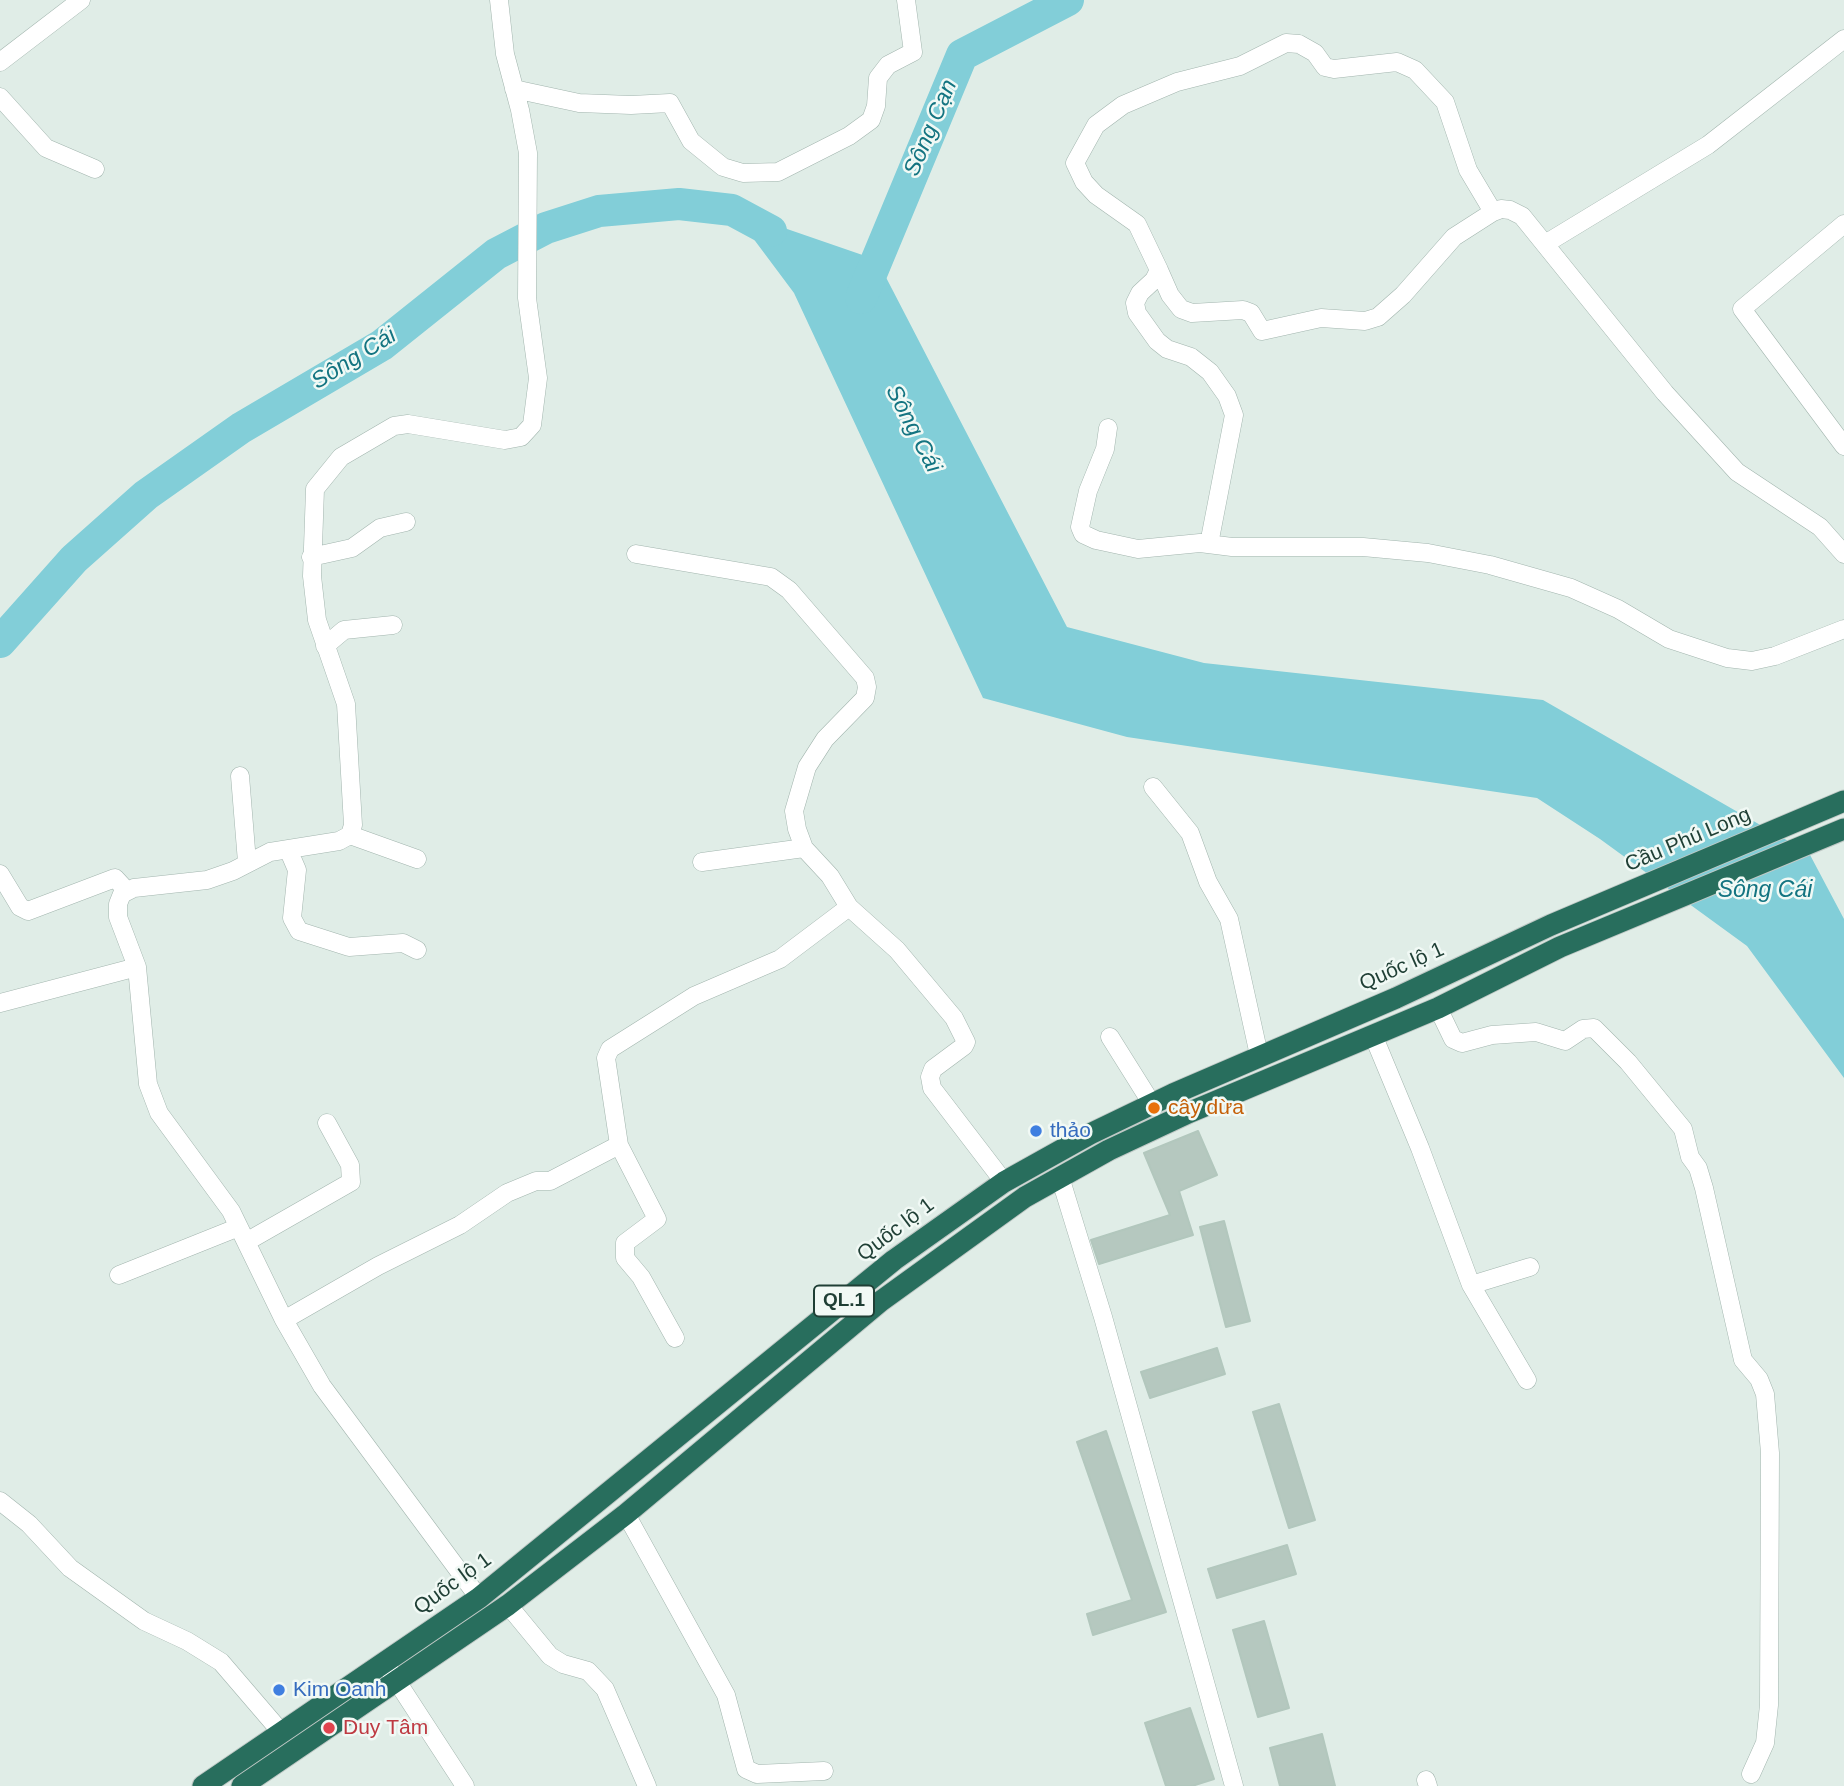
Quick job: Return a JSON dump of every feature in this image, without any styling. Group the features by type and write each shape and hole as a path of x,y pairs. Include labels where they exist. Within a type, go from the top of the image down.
{"highway":[{"name":"Cầu Phú Long","path":"1551,925 1844,801"},
{"name":"Quốc lộ 1","path":"203,1786 281,1732 508,1605 626,1514 881,1301 967,1236 1025,1197 1188,1113 1438,1008 1560,947 1844,829"},
{"name":"Quốc lộ 1","path":"242,1786 391,1672 894,1260 1004,1182 1090,1134 1152,1104 1259,1055 1396,998 1551,925"}],"street":[{"path":"0,62 81,0"},
{"path":"127,890 206,880 270,852 340,841 350,835 353,825 348,716 317,620 311,557 313,498 320,480 341,457 383,430 408,424 505,440 526,434 532,425 538,392 527,298 528,153 505,54 499,0"},
{"path":"514,89 579,103 643,105 664,101 670,103 691,141 723,167 743,173 778,172 816,155 871,120 876,106 878,78 888,65 913,51 906,0"},
{"path":"1545,244 1708,145 1844,39"},
{"path":"1493,212 1468,170 1445,102 1415,70 1397,62 1334,69 1325,67 1315,53 1299,44 1286,43 1240,66 1177,82 1124,105 1096,125 1075,163 1084,182 1096,195 1137,224 1170,295 1181,309 1192,313 1243,310 1251,313 1262,331 1321,318 1365,321 1378,317 1403,295 1454,237 1501,209 1522,216 1665,393 1737,472 1820,527 1844,554"},
{"path":"0,97 46,148 95,169"},
{"path":"1844,224 1742,309 1844,446"},
{"path":"1159,270 1154,280 1140,293 1135,303 1137,313 1157,341 1167,349 1191,357 1210,372 1227,396 1234,415 1209,544"},
{"path":"1108,428 1105,449 1088,491 1080,527 1083,534 1096,540 1138,548 1209,544 1232,547 1363,547 1428,553 1490,565 1570,588 1618,608 1669,639 1727,658 1752,661 1775,656 1844,629"},
{"path":"311,557 352,548 380,528 406,522"},
{"path":"636,554 771,577 789,590 865,678 865,698 825,739 807,767 794,811 804,848 830,876 849,907 897,950 962,1031 964,1046 933,1069 930,1077 932,1088 1004,1182"},
{"path":"325,646 344,629 393,625"},
{"path":"240,776 247,862"},
{"path":"1153,787 1190,833 1208,882 1229,919 1259,1055"},
{"path":"350,835 417,859"},
{"path":"702,862 804,848"},
{"path":"288,849 297,870 292,918 299,931 349,947 403,943 417,950"},
{"path":"0,874 20,906 29,911 115,878 127,890"},
{"path":"127,890 118,904 118,917 137,967 139,1016 153,1102 176,1140 220,1193 284,1320 322,1386 479,1598"},
{"path":"675,1338 641,1277 625,1258 625,1243 657,1219 619,1145 606,1058 610,1049 694,996 780,959 849,907"},
{"path":"0,1003 137,967"},
{"path":"1438,1008 1453,1039 1462,1043 1492,1034 1536,1032 1565,1041 1583,1029 1594,1028 1628,1062 1684,1129 1690,1157 1698,1168 1704,1188 1743,1360 1759,1379 1765,1394 1770,1453 1769,1705 1765,1744 1751,1774"},
{"path":"1373,1035 1420,1148 1471,1285 1527,1380"},
{"path":"1110,1037 1152,1104"},
{"path":"119,1275 242,1235 351,1182 350,1165 327,1123"},
{"path":"284,1320 379,1266 460,1225 507,1193 536,1181 550,1181 619,1145"},
{"path":"1060,1177 1103,1317 1234,1786"},
{"path":"1471,1285 1530,1267"},
{"path":"0,1501 29,1524 60,1560 80,1575 144,1621 187,1641 221,1662 281,1732"},
{"path":"626,1514 726,1695 746,1769 757,1774 824,1771"},
{"path":"508,1605 556,1661 588,1671 604,1689 647,1786"},
{"path":"391,1672 465,1786"}],"water":[{"name":"Sông Cái","path":"732,210 877,260 1067,627 1204,663 1543,700 1809,853 1844,919 1844,1078 1747,946 1600,839 1537,798 1127,737 983,698 794,293"}],"building":[{"path":"1198,1131 1217,1175 1179,1191 1193,1235 1099,1264 1091,1240 1170,1215 1144,1153"},
{"path":"1224,1221 1250,1321 1226,1327 1200,1227"},
{"path":"1217,1348 1225,1374 1150,1398 1141,1372"},
{"path":"1279,1404 1315,1520 1289,1528 1253,1412"},
{"path":"1106,1431 1166,1612 1093,1635 1087,1614 1132,1600 1077,1442"},
{"path":"1287,1545 1296,1574 1217,1598 1208,1569"},
{"path":"1264,1621 1289,1708 1258,1717 1233,1630"},
{"path":"1190,1708 1214,1779 1192,1786 1166,1786 1145,1723"},
{"path":"1322,1734 1335,1786 1280,1786 1270,1748"}],"waterway":[{"name":"Sông Cạn","path":"861,298 962,55 1068,0"},
{"name":"Sông Cái","path":"0,642 74,559 146,495 241,428 382,345 496,254 546,228 599,211 679,204 732,210 771,231"}],"place":[{"name":"cây dừa","path":"1154,1108"},
{"name":"thảo","path":"1036,1131"},
{"name":"Kim Oanh","path":"279,1690"},
{"name":"Duy Tâm","path":"329,1728"}]}
